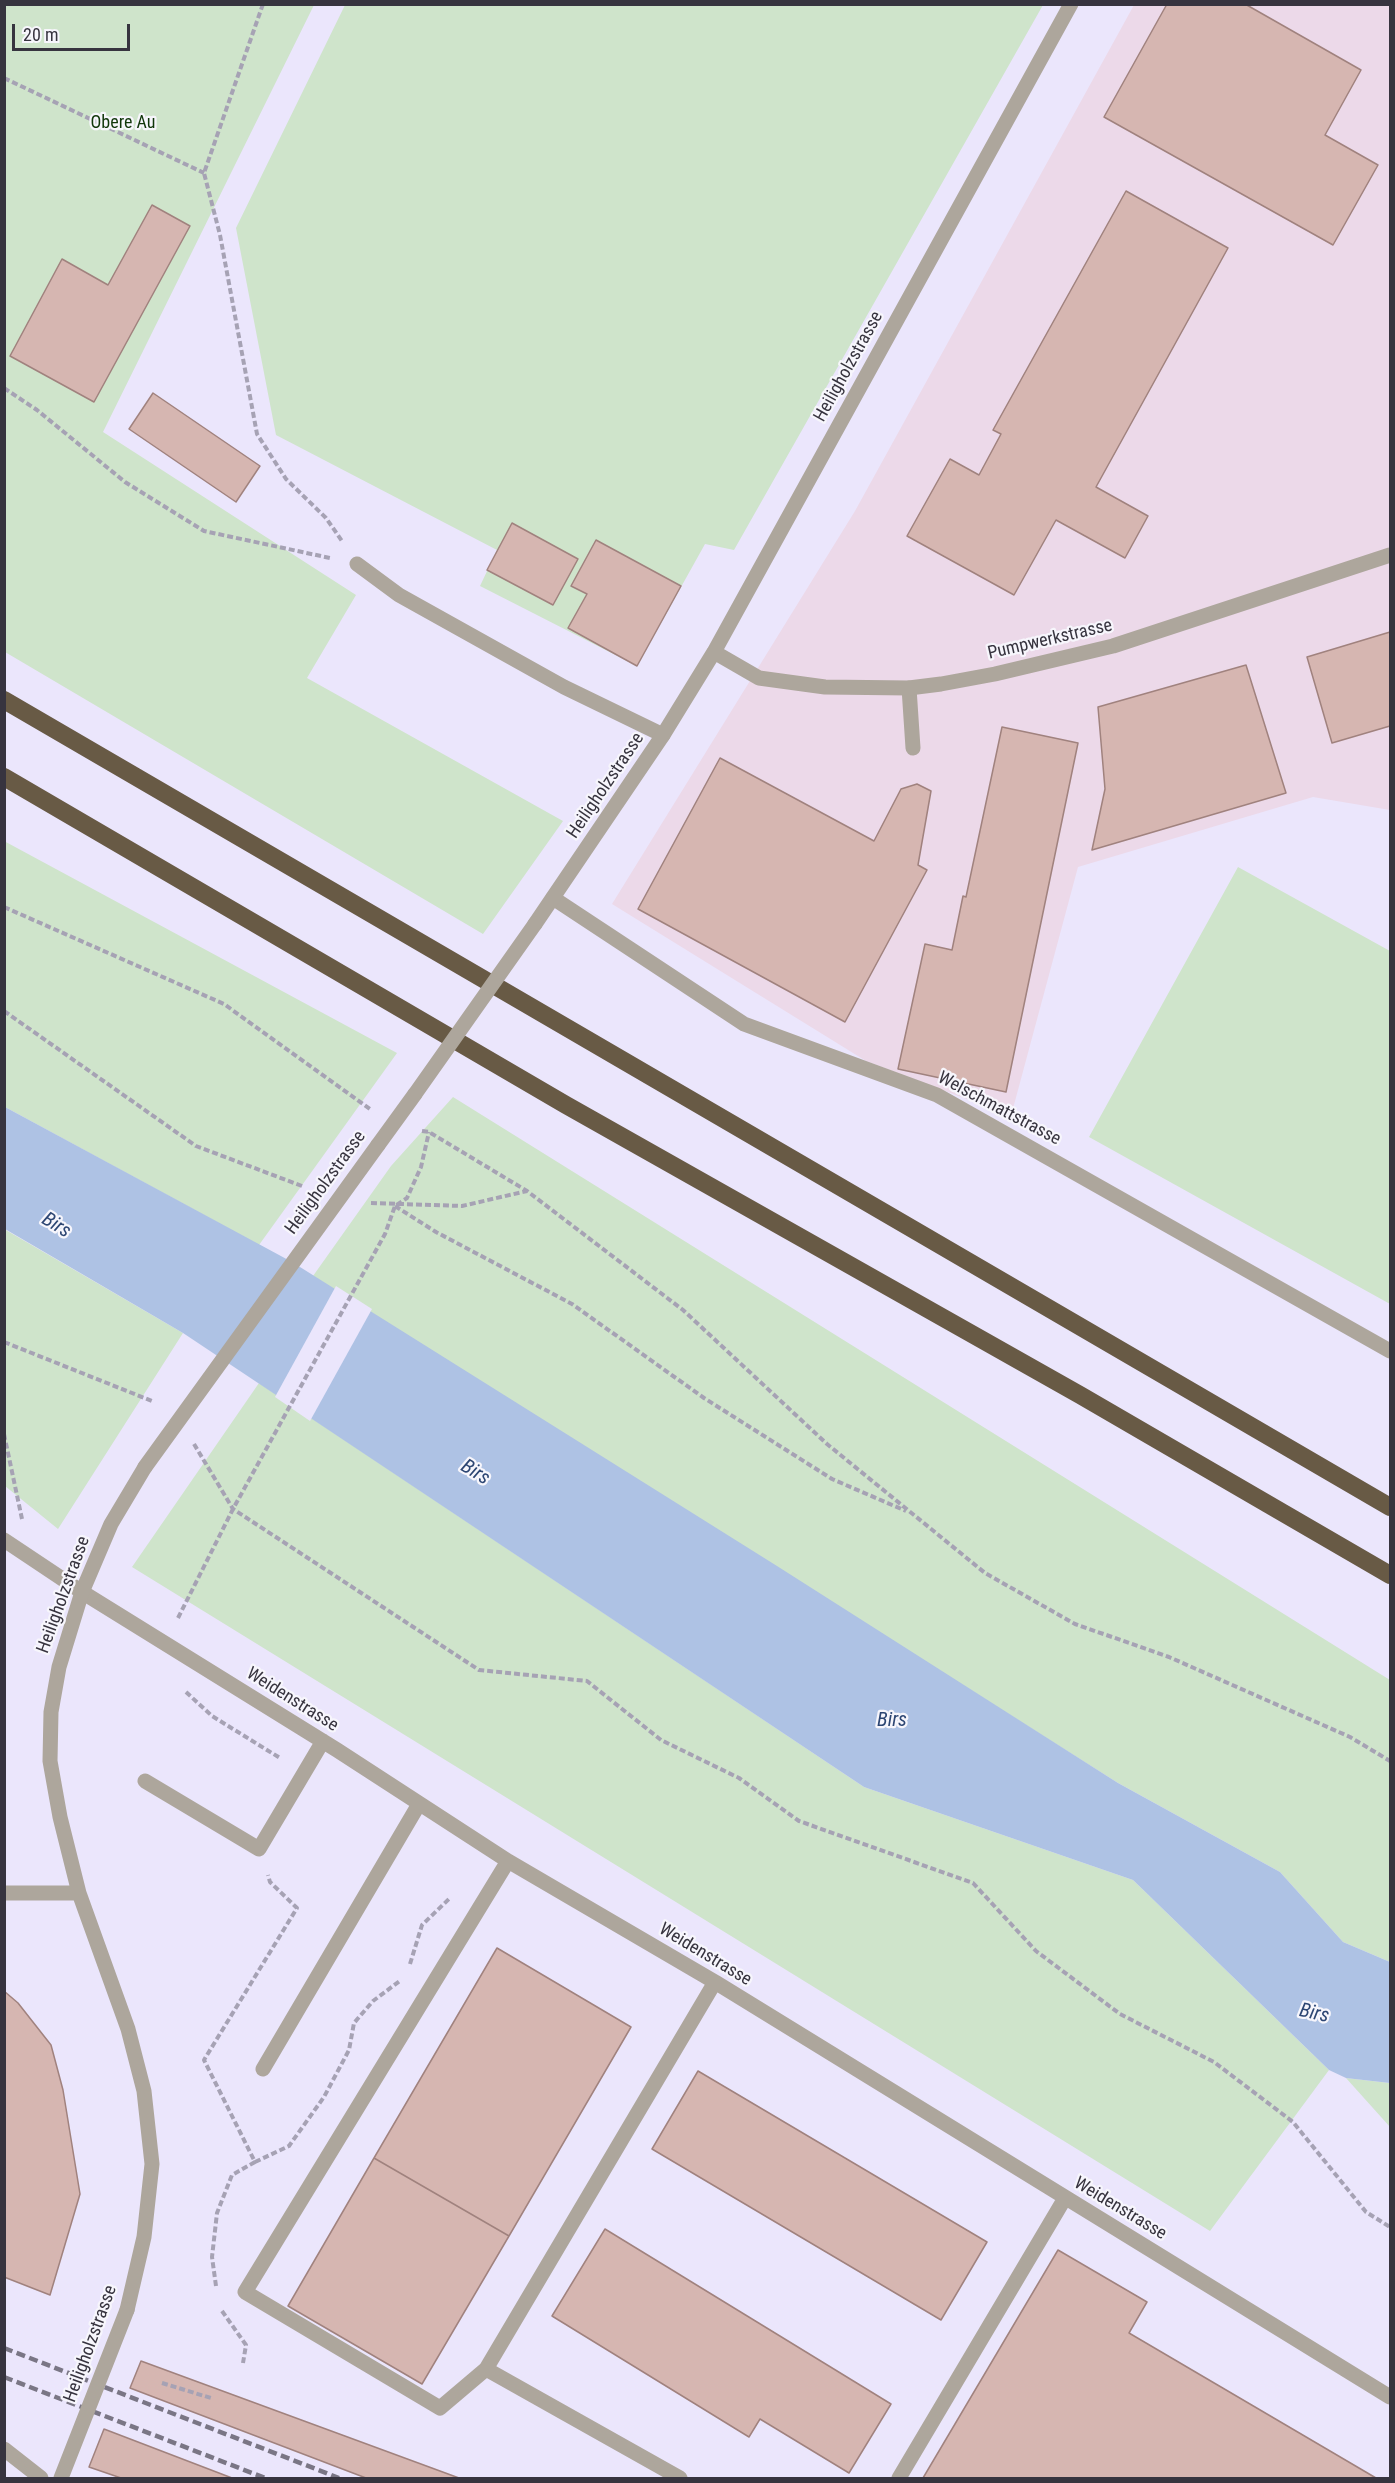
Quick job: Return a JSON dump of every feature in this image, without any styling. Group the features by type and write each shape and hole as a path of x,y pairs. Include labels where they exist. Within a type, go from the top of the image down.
{"highway":[{"path":"4,700 1390,1506"},
{"path":"4,777 566,1105 1080,1395 1390,1575"}],"street":[{"name":"Heiligholzstrasse","path":"61,2478 127,2310 144,2237 152,2164 144,2091 128,2029 78,1893 60,1817 50,1761 50,1722 59,1667 82,1592 111,1524 145,1467 415,1094 553,898 663,735 714,652 1071,4"},
{"name":"Pumpwerkstrasse","path":"714,652 759,678 825,687 909,688 995,674 1113,646 1390,555"},
{"path":"357,564 399,595 564,687 663,735"},
{"path":"909,688 913,748"},
{"name":"Welschmattstrasse","path":"553,898 744,1024 937,1095 1390,1351"},
{"name":"Weidenstrasse","path":"4,1540 82,1592 323,1741 508,1861 715,1982 1390,2397"},
{"path":"145,1781 259,1849 323,1741"},
{"path":"263,2069 419,1804"},
{"path":"508,1861 245,2292 441,2408 486,2369 715,1982"},
{"path":"4,1893 78,1893"},
{"path":"899,2478 1065,2198"},
{"path":"486,2369 680,2478"},
{"path":"4,2449 41,2478"}],"path":[{"path":"263,4 204,173 220,235 257,434 286,479 326,518 357,564"},
{"path":"4,78 204,173"},
{"path":"4,388 38,410 125,482 204,531 357,564"},
{"path":"4,907 224,1004 393,1125"},
{"path":"4,1011 196,1146 303,1186"},
{"path":"166,1643 233,1509 385,1233 395,1206 408,1198 429,1132 527,1191 683,1310 827,1444 986,1573 1075,1624 1169,1657 1350,1737 1390,1761"},
{"path":"363,1202 395,1206 462,1206 527,1191"},
{"path":"395,1206 436,1232 573,1304 704,1398 832,1479 912,1513"},
{"path":"4,1342 152,1401"},
{"path":"4,1434 29,1556"},
{"path":"192,1441 233,1509 478,1670 587,1681 661,1740 739,1778 799,1821 973,1882 1045,1958 1120,2014 1214,2062 1293,2122 1366,2212 1390,2227"},
{"path":"179,1686 212,1716 304,1773"},
{"path":"255,2162 204,2060 297,1908 270,1882 259,1849"},
{"path":"410,1965 422,1925 456,1892"},
{"path":"232,2175 289,2146 324,2097 349,2050 354,2023 373,2001 407,1976"},
{"path":"162,2383 211,2398"}],"shaded area":[{"path":"1134,5 1390,5 1390,810 1313,797 1078,867 1011,1116 866,1061 612,904 855,511"}],"green space":[{"name":"Obere Au","path":"5,5 314,5 103,432 356,595 307,678 563,821 483,934 5,652"},
{"path":"345,5 1043,5 734,550 705,544 637,666 480,586 497,550 276,435 236,228"},
{"path":"4,841 397,1053 259,1245 5,1107"},
{"path":"1238,867 1390,951 1390,1304 1089,1137"},
{"path":"453,1097 1390,1680 1390,1962 1343,1942 1280,1872 1118,1783 313,1276 391,1166"},
{"path":"4,1229 183,1333 58,1529 5,1486"},
{"path":"259,1383 864,1787 1133,1880 1329,2070 1210,2231 132,1567"},
{"path":"1346,2078 1390,2083 1390,2127"}],"water":[{"name":"Birs","path":"5,1107 292,1262 1118,1783 1280,1872 1343,1942 1390,1962 1390,2083 1346,2078 1329,2070 1133,1880 864,1787 183,1333 5,1229"}],"pier":[{"path":"336,1286 372,1309 310,1421 275,1397"}],"building":[{"path":"1167,4 1245,4 1361,70 1325,135 1378,165 1333,245 1104,117"},
{"path":"1126,191 1228,248 1096,487 1148,516 1125,558 1056,520 1014,595 907,536 950,459 979,475 1001,434 993,430"},
{"path":"152,205 190,226 94,402 10,356 62,259 108,285"},
{"path":"153,393 260,466 236,502 129,429"},
{"path":"512,523 578,559 553,605 487,570"},
{"path":"596,540 681,586 637,666 568,628 587,594 571,586"},
{"path":"1390,632 1390,726 1332,743 1307,657"},
{"path":"1246,665 1286,793 1092,850 1105,789 1098,707"},
{"path":"1002,727 1078,743 1006,1092 898,1069 925,944 952,950 963,896 966,897"},
{"path":"720,758 874,841 901,789 917,784 931,791 918,865 927,870 845,1022 638,909"},
{"path":"497,1948 631,2027 509,2236 374,2158"},
{"path":"4,1991 18,2003 51,2045 63,2090 80,2194 50,2295 4,2277"},
{"path":"698,2071 987,2242 941,2320 652,2149"},
{"path":"374,2158 509,2236 422,2384 288,2306"},
{"path":"605,2229 891,2404 849,2473 760,2419 749,2437 552,2316"},
{"path":"1058,2250 1147,2302 1129,2333 1376,2478 923,2478"},
{"path":"141,2361 459,2478 366,2478 130,2388"},
{"path":"104,2429 232,2478 121,2478 89,2467"}],"railway":[{"path":"4,2348 339,2478"},
{"path":"4,2377 265,2478"}]}
